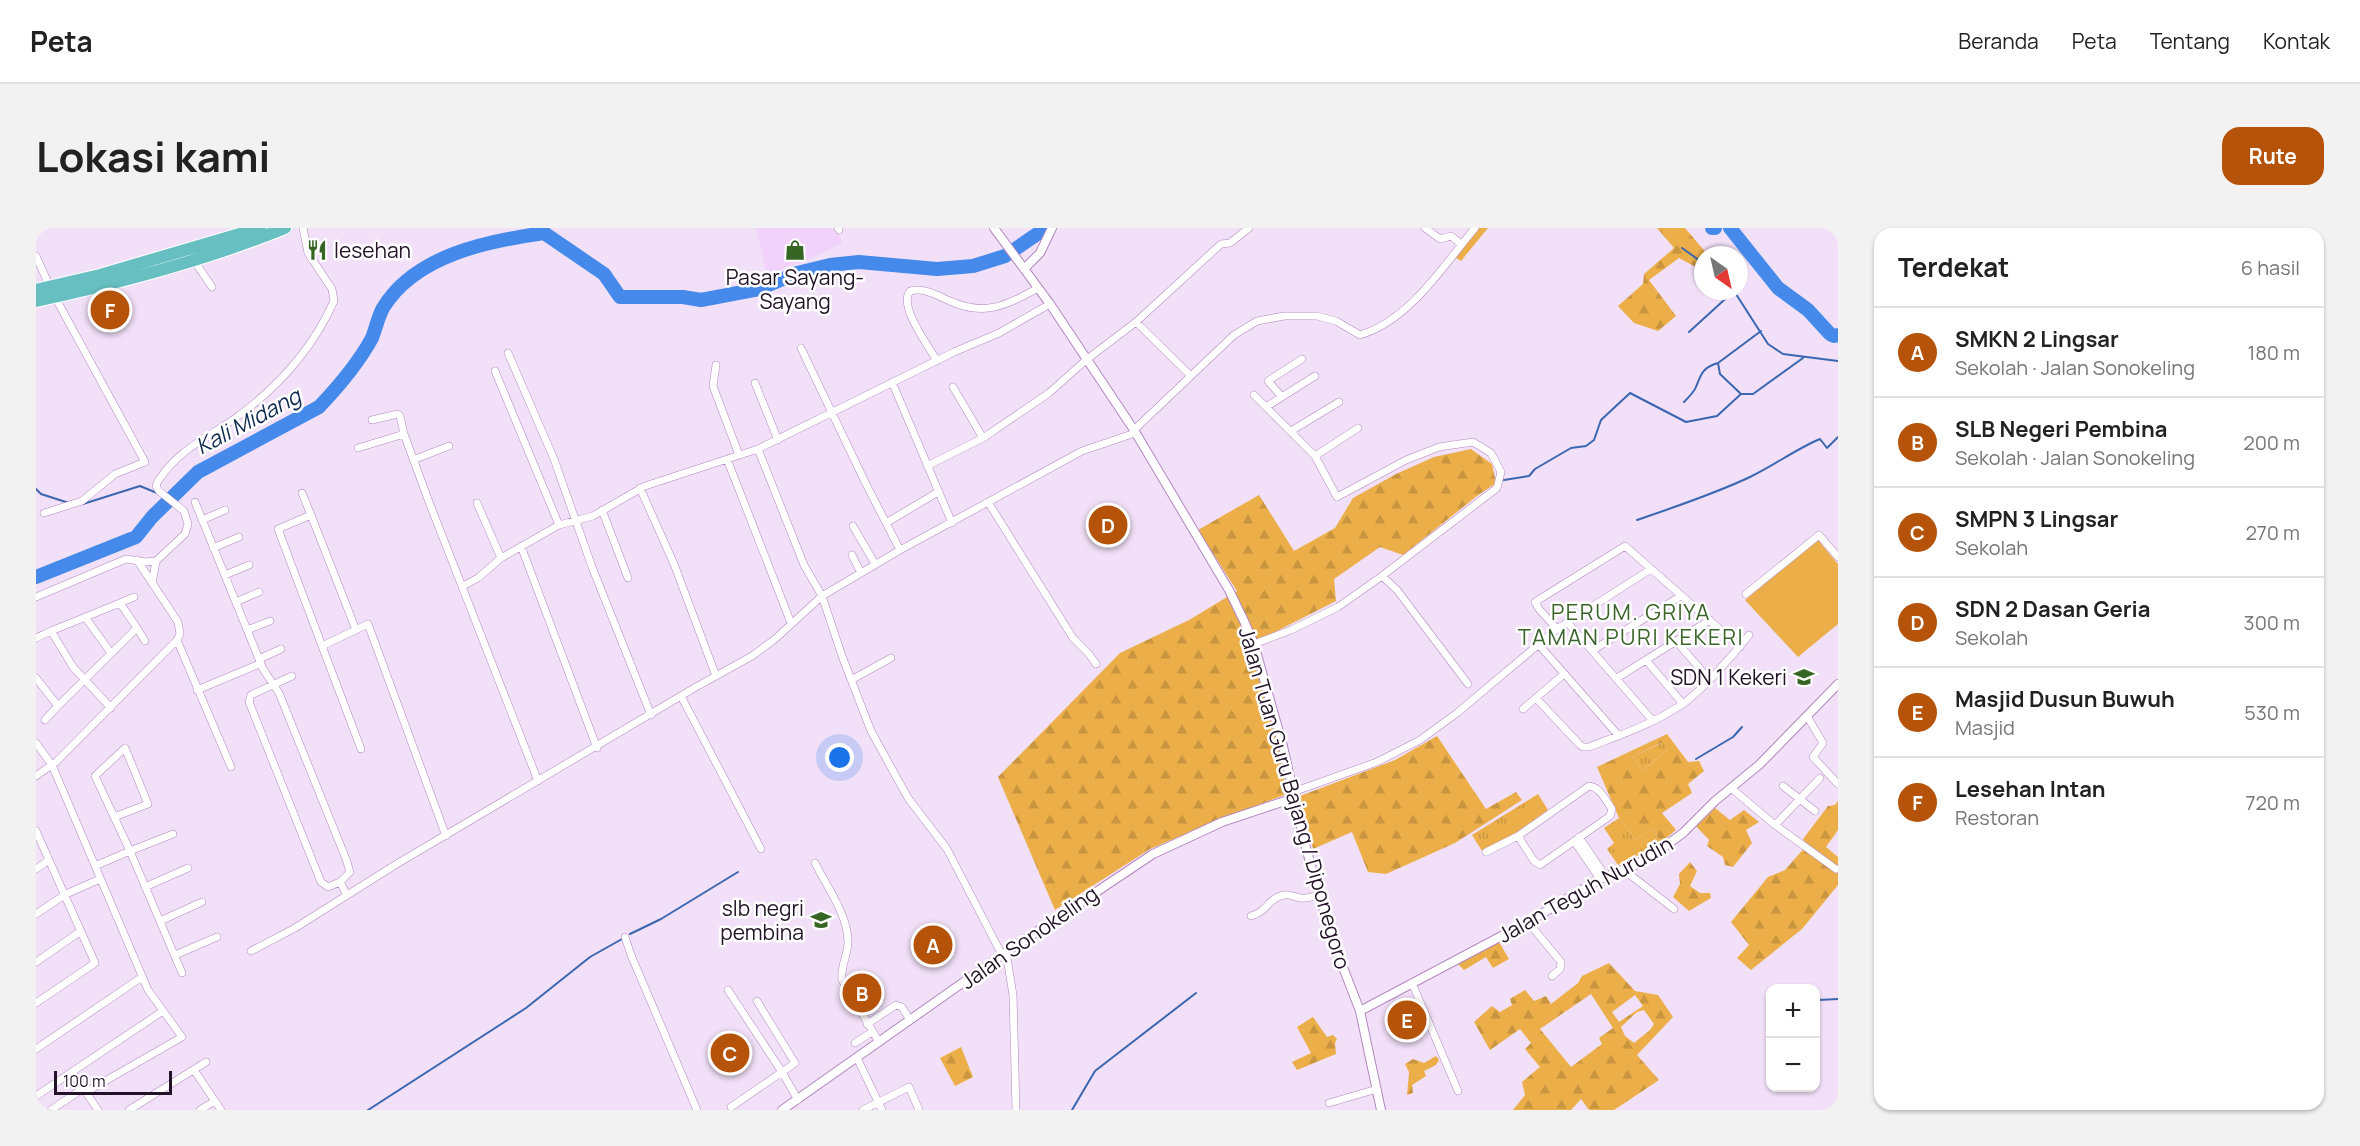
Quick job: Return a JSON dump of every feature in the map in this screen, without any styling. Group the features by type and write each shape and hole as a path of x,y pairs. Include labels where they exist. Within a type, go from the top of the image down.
{"highway":[{"path":"102,280 260,228"},
{"path":"36,301 52,292 194,259 256,240 285,228"},
{"path":"36,290 52,292"}],"street":[{"path":"152,583 156,561 188,529 187,518 181,508 159,491 156,486 158,481 187,448 235,418 270,391 290,370 330,310 334,295 308,253 303,228"},
{"path":"1024,269 1040,253 1052,228"},
{"path":"927,466 983,438 1049,393 1086,360 1136,322 1219,246 1230,243 1249,228"},
{"path":"1425,228 1440,238 1452,236 1461,244"},
{"path":"251,951 295,928 538,781 752,656 822,596 900,549 1082,451 1135,431 1190,375 1234,335 1248,326 1263,320 1303,314 1336,321 1358,335 1371,332 1407,307 1475,228"},
{"name":"Jalan Tuan Guru Bajang / Diponegoro","path":"995,230 1050,304 1135,431 1229,590 1254,644 1288,762 1293,795 1332,939 1360,1011 1381,1110"},
{"path":"36,256 52,292 146,462 115,474 82,501 44,513"},
{"path":"194,259 212,287"},
{"path":"937,361 907,307 906,296 910,291 924,291 952,303 989,309 1011,303 1038,288"},
{"path":"463,586 482,575 501,558 559,525 602,510 640,488 758,449 778,440 892,382 999,333 1050,304"},
{"path":"1136,322 1190,375"},
{"path":"801,348 900,549"},
{"path":"508,353 554,459 575,521 651,715"},
{"path":"1282,397 1268,381 1302,359"},
{"path":"717,365 713,386 739,455"},
{"path":"495,371 559,525"},
{"path":"1266,407 1315,376"},
{"path":"892,382 952,523"},
{"path":"755,383 778,440"},
{"path":"953,387 983,438"},
{"path":"1254,395 1316,456 1337,497 1406,460 1439,447 1473,442 1491,453 1501,471 1497,488 1338,608 1254,644"},
{"path":"1291,431 1339,402"},
{"path":"372,420 399,415 413,460 538,781"},
{"path":"1316,456 1358,428"},
{"path":"358,448 404,434"},
{"path":"413,460 449,446"},
{"path":"758,449 804,565 822,596 871,731 904,791 947,849 1004,954 1013,995 1016,1110"},
{"path":"727,459 791,623"},
{"path":"640,488 674,564 716,676"},
{"path":"886,523 938,492"},
{"path":"302,493 356,630"},
{"path":"195,502 258,662 271,684 279,693 349,869 349,874 340,882 328,887 321,882 249,702 249,696 271,684 292,676"},
{"path":"988,502 1073,638 1096,664"},
{"path":"477,503 501,558"},
{"path":"202,520 225,510"},
{"path":"602,510 628,578"},
{"path":"311,515 278,529 361,748"},
{"path":"853,526 875,564"},
{"path":"1746,594 1819,535 1838,557"},
{"path":"213,548 238,537"},
{"path":"521,546 597,748"},
{"path":"1557,629 1535,602 1625,546 1740,647"},
{"path":"852,555 861,573"},
{"path":"36,597 126,559 156,561"},
{"path":"36,776 52,765 111,708 177,640 180,634 178,622 136,560"},
{"path":"225,575 249,565"},
{"path":"1293,795 1404,749 1457,713 1557,629 1651,569"},
{"path":"1382,576 1397,590 1468,684"},
{"path":"236,602 259,592"},
{"path":"1593,650 1681,596"},
{"path":"36,638 134,597"},
{"path":"120,603 145,641"},
{"path":"86,617 111,653"},
{"path":"1617,678 1710,620"},
{"path":"247,630 270,621"},
{"path":"1567,622 1653,721"},
{"path":"322,646 368,624 446,836"},
{"path":"45,720 136,628"},
{"path":"51,632 64,654 111,708"},
{"path":"1536,698 1584,747 1619,736 1683,704 1749,635"},
{"path":"177,640 231,767"},
{"path":"1676,640 1709,679"},
{"path":"1539,645 1619,736"},
{"path":"197,690 281,649"},
{"path":"851,680 891,658"},
{"path":"1646,660 1683,704"},
{"path":"1523,709 1564,674"},
{"path":"36,678 58,706"},
{"name":"Jalan Teguh Nurudin","path":"1360,1011 1528,922 1603,878 1624,870 1668,844 1759,765 1838,684"},
{"path":"681,696 761,849"},
{"path":"1807,716 1823,743 1813,757 1838,784"},
{"path":"36,742 52,765 148,990 182,1037 51,1110"},
{"path":"114,818 148,804 125,748 95,776 182,973"},
{"path":"1775,825 1820,778"},
{"path":"1486,852 1518,836 1592,786 1599,791 1612,809 1612,814 1540,865 1534,861 1518,836"},
{"path":"1783,786 1815,811"},
{"path":"1731,788 1775,825 1836,869"},
{"name":"Jalan Sonokeling","path":"782,1110 1004,954 1153,854 1222,822 1293,795"},
{"path":"36,831 95,963 36,1004"},
{"path":"95,866 173,834"},
{"path":"1576,839 1603,878"},
{"path":"36,869 49,860"},
{"path":"815,863 847,928 847,951 841,973 842,980 879,1042"},
{"path":"145,887 188,868"},
{"path":"1624,870 1674,909"},
{"path":"36,914 66,894 100,879"},
{"path":"340,882 347,896"},
{"path":"1251,916 1265,910 1272,901 1285,895 1300,898 1320,895"},
{"path":"160,921 202,902"},
{"path":"1528,922 1561,962 1560,969 1552,976"},
{"path":"36,962 81,931"},
{"path":"174,955 217,937"},
{"path":"625,937 697,1110"},
{"path":"36,1048 142,977"},
{"path":"1412,983 1458,1091"},
{"path":"728,990 798,1100"},
{"path":"731,1107 795,1063 757,1001"},
{"path":"867,1024 898,1004 910,1020"},
{"path":"36,1096 163,1011"},
{"path":"855,1043 872,1032"},
{"path":"857,1058 882,1110"},
{"path":"129,1110 206,1062"},
{"path":"194,1070 220,1110"},
{"path":"72,1072 98,1110"},
{"path":"863,1110 909,1087 919,1110"},
{"path":"1329,1103 1377,1089"},
{"path":"200,1110 215,1101"}],"shaded area":[{"name":"Pasar Sayang- Sayang","path":"756,228 838,228 842,243 814,257 767,275"}],"green space":[{"path":"1478,228 1488,228 1461,261 1455,257"},
{"path":"1657,228 1685,228 1700,246 1694,246 1694,266 1679,258 1649,280 1676,316 1658,331 1634,323 1618,306 1643,284 1644,274 1674,248"},
{"path":"1471,449 1492,464 1496,483 1403,555 1380,547 1334,579 1336,601 1249,645 1275,732 1287,794 1150,849 1055,910 998,777 1120,653 1189,620 1237,591 1198,530 1259,495 1294,551 1335,528 1353,498 1396,474 1434,457"},
{"path":"1818,540 1838,564 1838,624 1798,657 1745,600"},
{"path":"1667,734 1688,762 1699,761 1704,771 1688,784 1692,793 1662,813 1676,830 1661,842 1651,828 1636,840 1619,818 1597,767","holes":["1661,743 1667,750 1643,770 1632,757"]},
{"path":"1437,736 1486,809 1516,792 1522,800 1455,843 1386,874 1368,872 1352,832 1313,849 1300,796 1395,760"},
{"path":"1662,743 1667,750 1643,770 1632,757"},
{"path":"1538,794 1548,810 1517,832 1482,851 1472,835"},
{"path":"1838,801 1838,830 1826,847 1838,857 1838,885 1802,929 1751,970 1737,958 1749,945 1731,922 1768,877 1785,870 1807,845 1803,839 1828,806 1835,805"},
{"path":"1715,808 1730,820 1744,810 1759,822 1746,830 1752,843 1733,867 1725,865 1723,857 1707,846 1709,840 1696,826"},
{"path":"1619,818 1636,840 1651,828 1661,842 1648,851 1618,865 1607,849 1614,843 1604,828"},
{"path":"1690,862 1697,871 1690,886 1700,893 1710,893 1711,898 1689,911 1673,897 1680,884 1679,874"},
{"path":"1499,942 1509,959 1493,968 1486,957 1464,970 1457,963"},
{"path":"1609,963 1635,991 1658,995 1673,1017 1637,1055 1659,1080 1614,1110 1589,1110 1581,1099 1571,1110 1513,1110 1525,1095 1522,1082 1540,1067 1525,1049 1531,1043 1520,1029 1490,1050 1474,1022 1492,1006 1500,1012 1512,1005 1510,999 1525,990 1534,1001 1546,996 1551,1004 1578,983 1582,976","holes":["1591,994 1613,1028 1599,1038 1602,1044 1571,1067 1540,1029","1635,995 1643,1006 1619,1022 1612,1012","1644,1010 1654,1024 1634,1043 1625,1036 1621,1027 1637,1012"]},
{"path":"1313,1017 1327,1037 1333,1035 1337,1039 1336,1054 1297,1070 1292,1062 1311,1053 1297,1027"},
{"path":"961,1047 973,1077 955,1086 940,1058"},
{"path":"1436,1056 1439,1060 1436,1065 1424,1071 1426,1076 1412,1085 1413,1093 1407,1095 1409,1072 1405,1064 1413,1059 1424,1063"}],"waterway":[{"name":"Kali Midang","path":"36,577 136,537 152,517 198,472 319,407 361,356 372,338 383,308 397,290 414,275 433,263 477,246 544,233 604,274 620,297 683,297 701,300 759,289 797,273 830,265 859,262 937,269 973,266 1005,256 1046,228"},
{"path":"1730,228 1778,288 1808,310 1830,334 1838,335"},
{"path":"1682,248 1694,257"},
{"path":"1689,332 1734,291 1768,344 1783,354 1838,361"},
{"path":"1684,402 1694,391 1706,369 1718,363 1761,331"},
{"path":"1718,363 1720,374 1741,394 1753,394 1803,358"},
{"path":"1504,480 1529,476 1535,469 1571,448 1586,446 1594,440 1601,420 1630,393 1686,422 1717,416 1741,394"},
{"path":"1637,520 1736,483 1820,439 1827,448 1838,437"},
{"path":"83,504 140,486 157,493"},
{"path":"36,489 41,494 69,503"},
{"path":"1696,759 1733,737 1742,727"},
{"path":"630,934 661,919 738,872"},
{"path":"368,1110 526,1008 590,957 622,939"},
{"path":"1072,1110 1095,1071 1196,993"},
{"path":"1820,1000 1838,999"}],"place":[{"name":"lesehan","path":"317,250"},
{"name":"Pasar Sayang- Sayang","path":"795,250"},
{"name":"Lesehan Intan","path":"110,310"},
{"name":"SDN 2 Dasan Geria","path":"1108,525"},
{"name":"SDN 1 Kekeri","path":"1804,677"},
{"name":"slb negri pembina","path":"821,920"},
{"name":"SMKN 2 Lingsar","path":"933,945"},
{"name":"SLB Negeri Pembina","path":"862,993"},
{"name":"Masjid Dusun Buwuh","path":"1407,1020"},
{"name":"SMPN 3 Lingsar","path":"730,1053"}],"district":[{"name":"PERUM. GRIYA TAMAN PURI KEKERI","path":"1631,624"}]}
